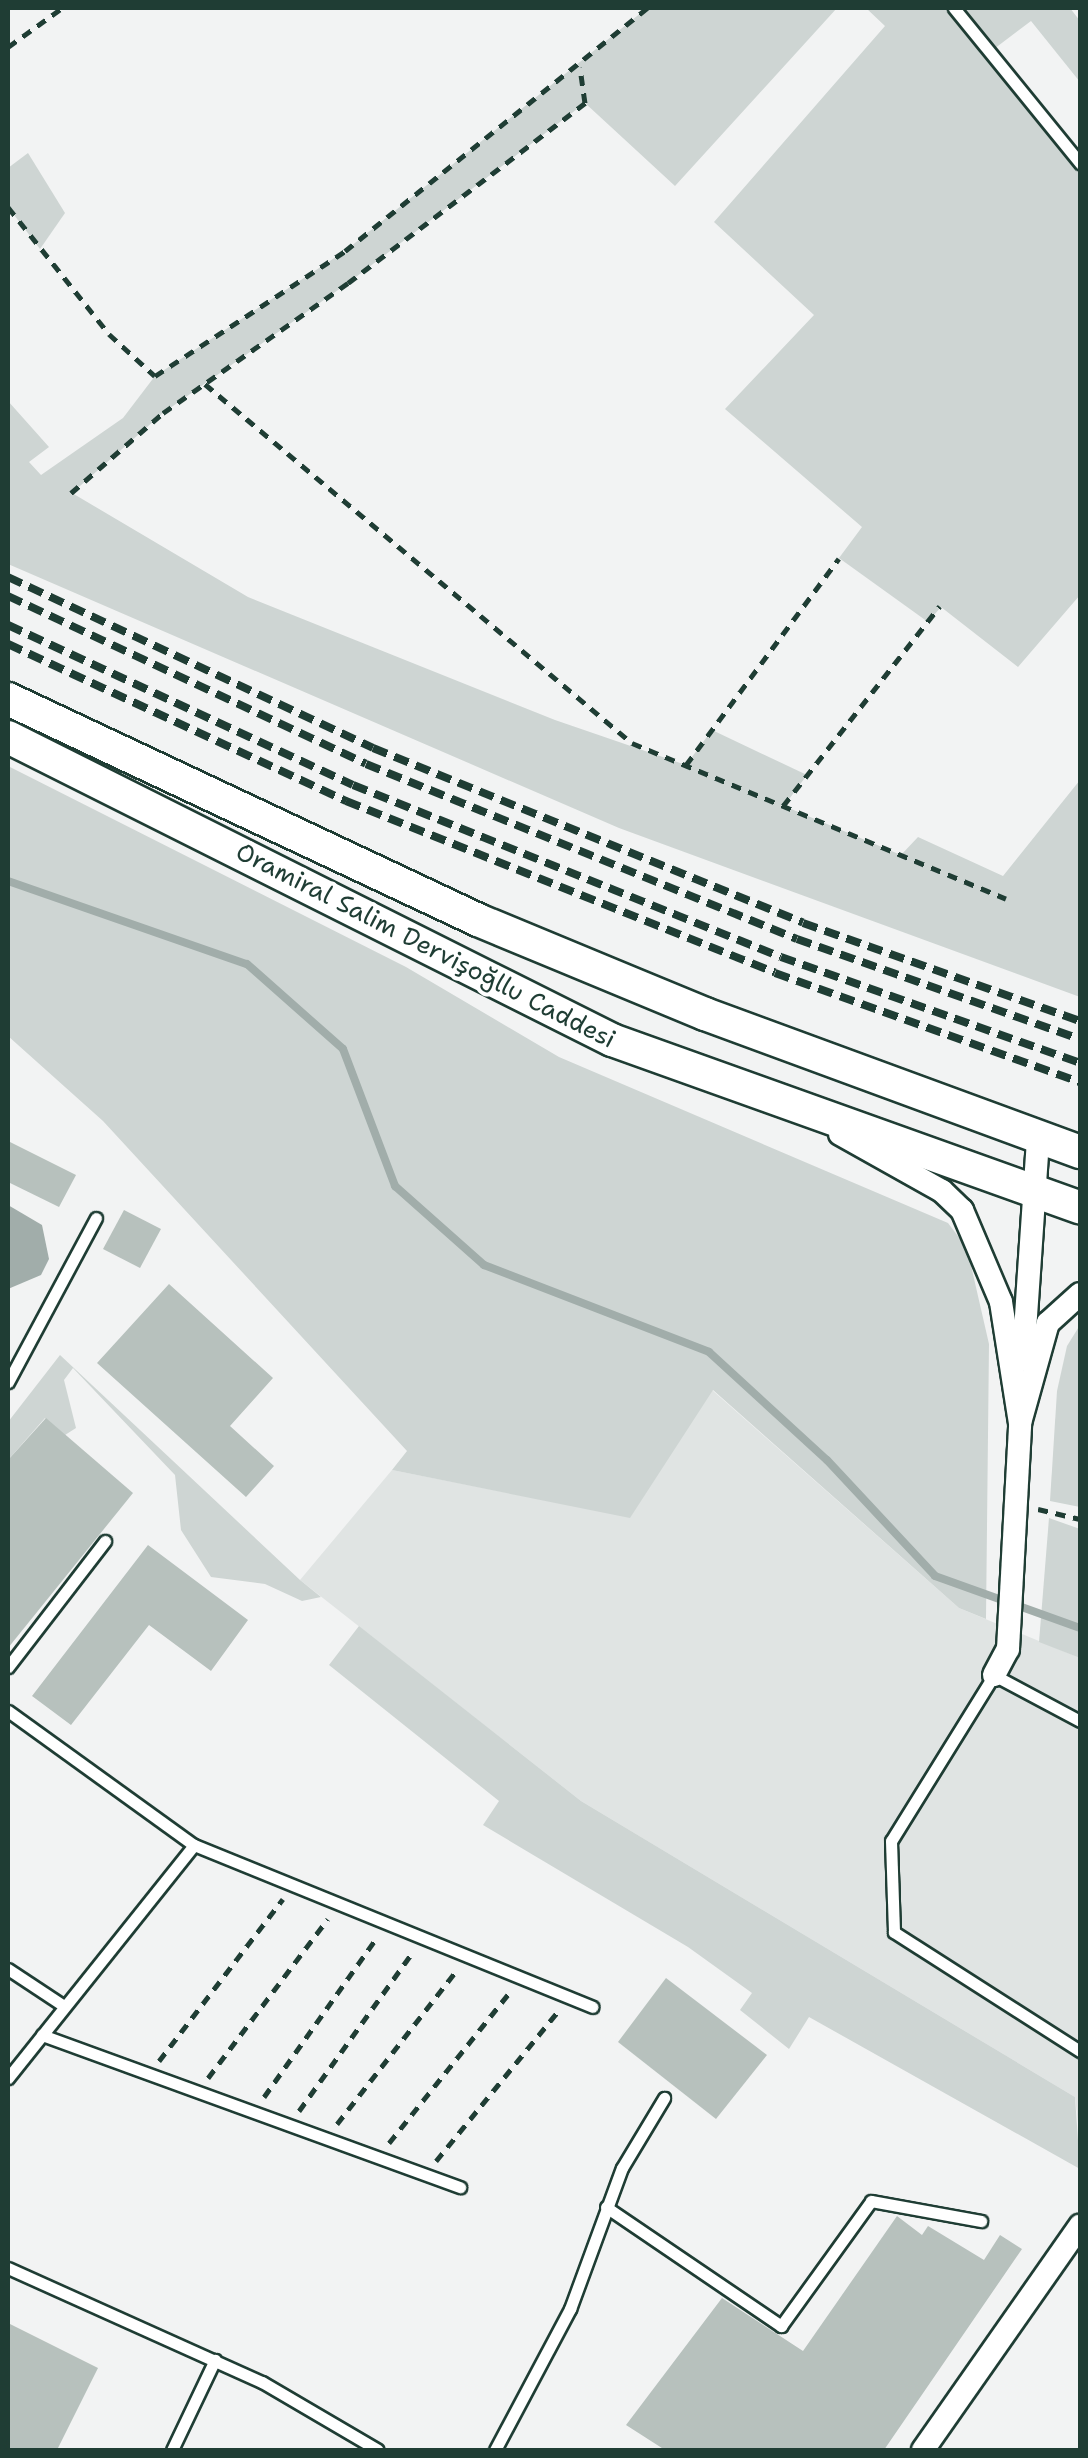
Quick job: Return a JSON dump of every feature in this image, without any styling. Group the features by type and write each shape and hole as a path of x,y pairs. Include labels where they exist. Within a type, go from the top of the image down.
{"main road":[{"name":"Oramiral Salim Dervişoğllu Caddesi","path":"8,699 478,920 705,1014 1080,1152"},
{"name":"Oramiral Salim Dervişoğllu Caddesi","path":"8,736 612,1040 1080,1208"}],"street":[{"path":"789,1106 942,1191 962,1210 1002,1302 1020,1422"},
{"path":"994,1675 1008,1648 1038,1138"},
{"path":"1020,1422 1048,1323 1080,1294"},
{"path":"924,2450 1080,2226"}],"lane":[{"path":"954,8 1080,164"},
{"path":"8,1382 96,1218"},
{"path":"8,1667 105,1542"},
{"path":"1080,1721 994,1675 891,1842 894,1932 1080,2051"},
{"path":"8,1711 194,1845 592,2008"},
{"path":"8,2078 194,1845"},
{"path":"8,1970 64,2006"},
{"path":"42,2035 460,2187"},
{"path":"495,2450 570,2309 606,2206 664,2098"},
{"path":"606,2206 781,2326 872,2201 981,2222"},
{"path":"8,2268 215,2360 378,2450"},
{"path":"172,2450 215,2360"}],"path":[{"path":"8,47 62,8"},
{"path":"8,208 109,334 155,376 345,251 580,66 647,8"},
{"path":"71,493 205,384 585,102 580,66"},
{"path":"205,384 632,742 1006,899"},
{"path":"686,765 839,558"},
{"path":"783,806 940,606"},
{"path":"1014,1513 1080,1519"},
{"path":"150,2074 294,1885"},
{"path":"198,2092 340,1904"},
{"path":"254,2112 387,1923"},
{"path":"288,2125 423,1938"},
{"path":"326,2138 468,1956"},
{"path":"378,2158 520,1978"},
{"path":"425,2175 569,1998"}],"shaded area":[{"path":"647,8 837,8 675,186 585,103 348,283 163,413 72,493 248,597 555,720 686,765 712,730 807,775 784,806 901,855 918,837 1003,876 1080,780 1080,997 619,828 8,564 8,401 49,447 29,462 41,475 123,418 155,376 345,251"},
{"path":"866,8 1070,8 1080,21 1080,82 1031,21 990,52 1080,163 1080,595 1018,667 941,607 928,622 839,558 862,527 725,409 814,315 714,222 885,26"},
{"path":"28,153 65,213 40,249 8,207 8,168"},
{"path":"8,766 406,967 559,1057 948,1223 967,1248 989,1344 986,1619 959,1608 713,1390 630,1518 392,1470 407,1451 103,1121 8,1036"},
{"path":"8,1205 42,1225 49,1259 41,1275 8,1289"},
{"path":"1080,1325 1080,1507 1050,1501 1057,1391 1067,1346"},
{"path":"60,1355 321,1597 302,1601 265,1584 211,1577 181,1530 175,1475 73,1368 64,1380 76,1428 65,1435 45,1418 8,1460 8,1422"},
{"path":"712,1390 959,1608 1080,1658 1080,2140 1075,2097 581,1801 300,1580 392,1470 630,1517"},
{"path":"1049,1518 1080,1529 1080,1658 1039,1642"},
{"path":"359,1626 581,1801 1075,2097 1080,2169 809,2017 789,2049 740,2010 752,1993 688,1947 483,1825 499,1801 329,1665"}],"building":[{"path":"8,1141 76,1175 59,1207 8,1182"},
{"path":"124,1210 161,1229 140,1268 103,1249"},
{"path":"169,1284 273,1378 230,1426 274,1466 246,1497 97,1363"},
{"path":"46,1418 133,1493 8,1648 8,1460"},
{"path":"148,1545 248,1620 211,1671 149,1625 71,1725 32,1696"},
{"path":"666,1978 767,2055 716,2119 618,2042"},
{"path":"897,2216 922,2235 928,2226 984,2260 1000,2235 1022,2249 884,2450 665,2450 626,2425 722,2298 803,2351"},
{"path":"8,2323 98,2368 57,2450 8,2450"}],"waterway":[{"path":"8,881 247,964 343,1049 395,1186 484,1265 709,1352 827,1460 935,1576 1080,1628"}],"railway":[{"path":"8,577 373,748 803,923 1080,1021"},
{"path":"8,596 366,764 797,939 1080,1039"},
{"path":"8,625 353,785 781,957 1080,1063"},
{"path":"8,644 346,801 775,973 1080,1082"}]}
